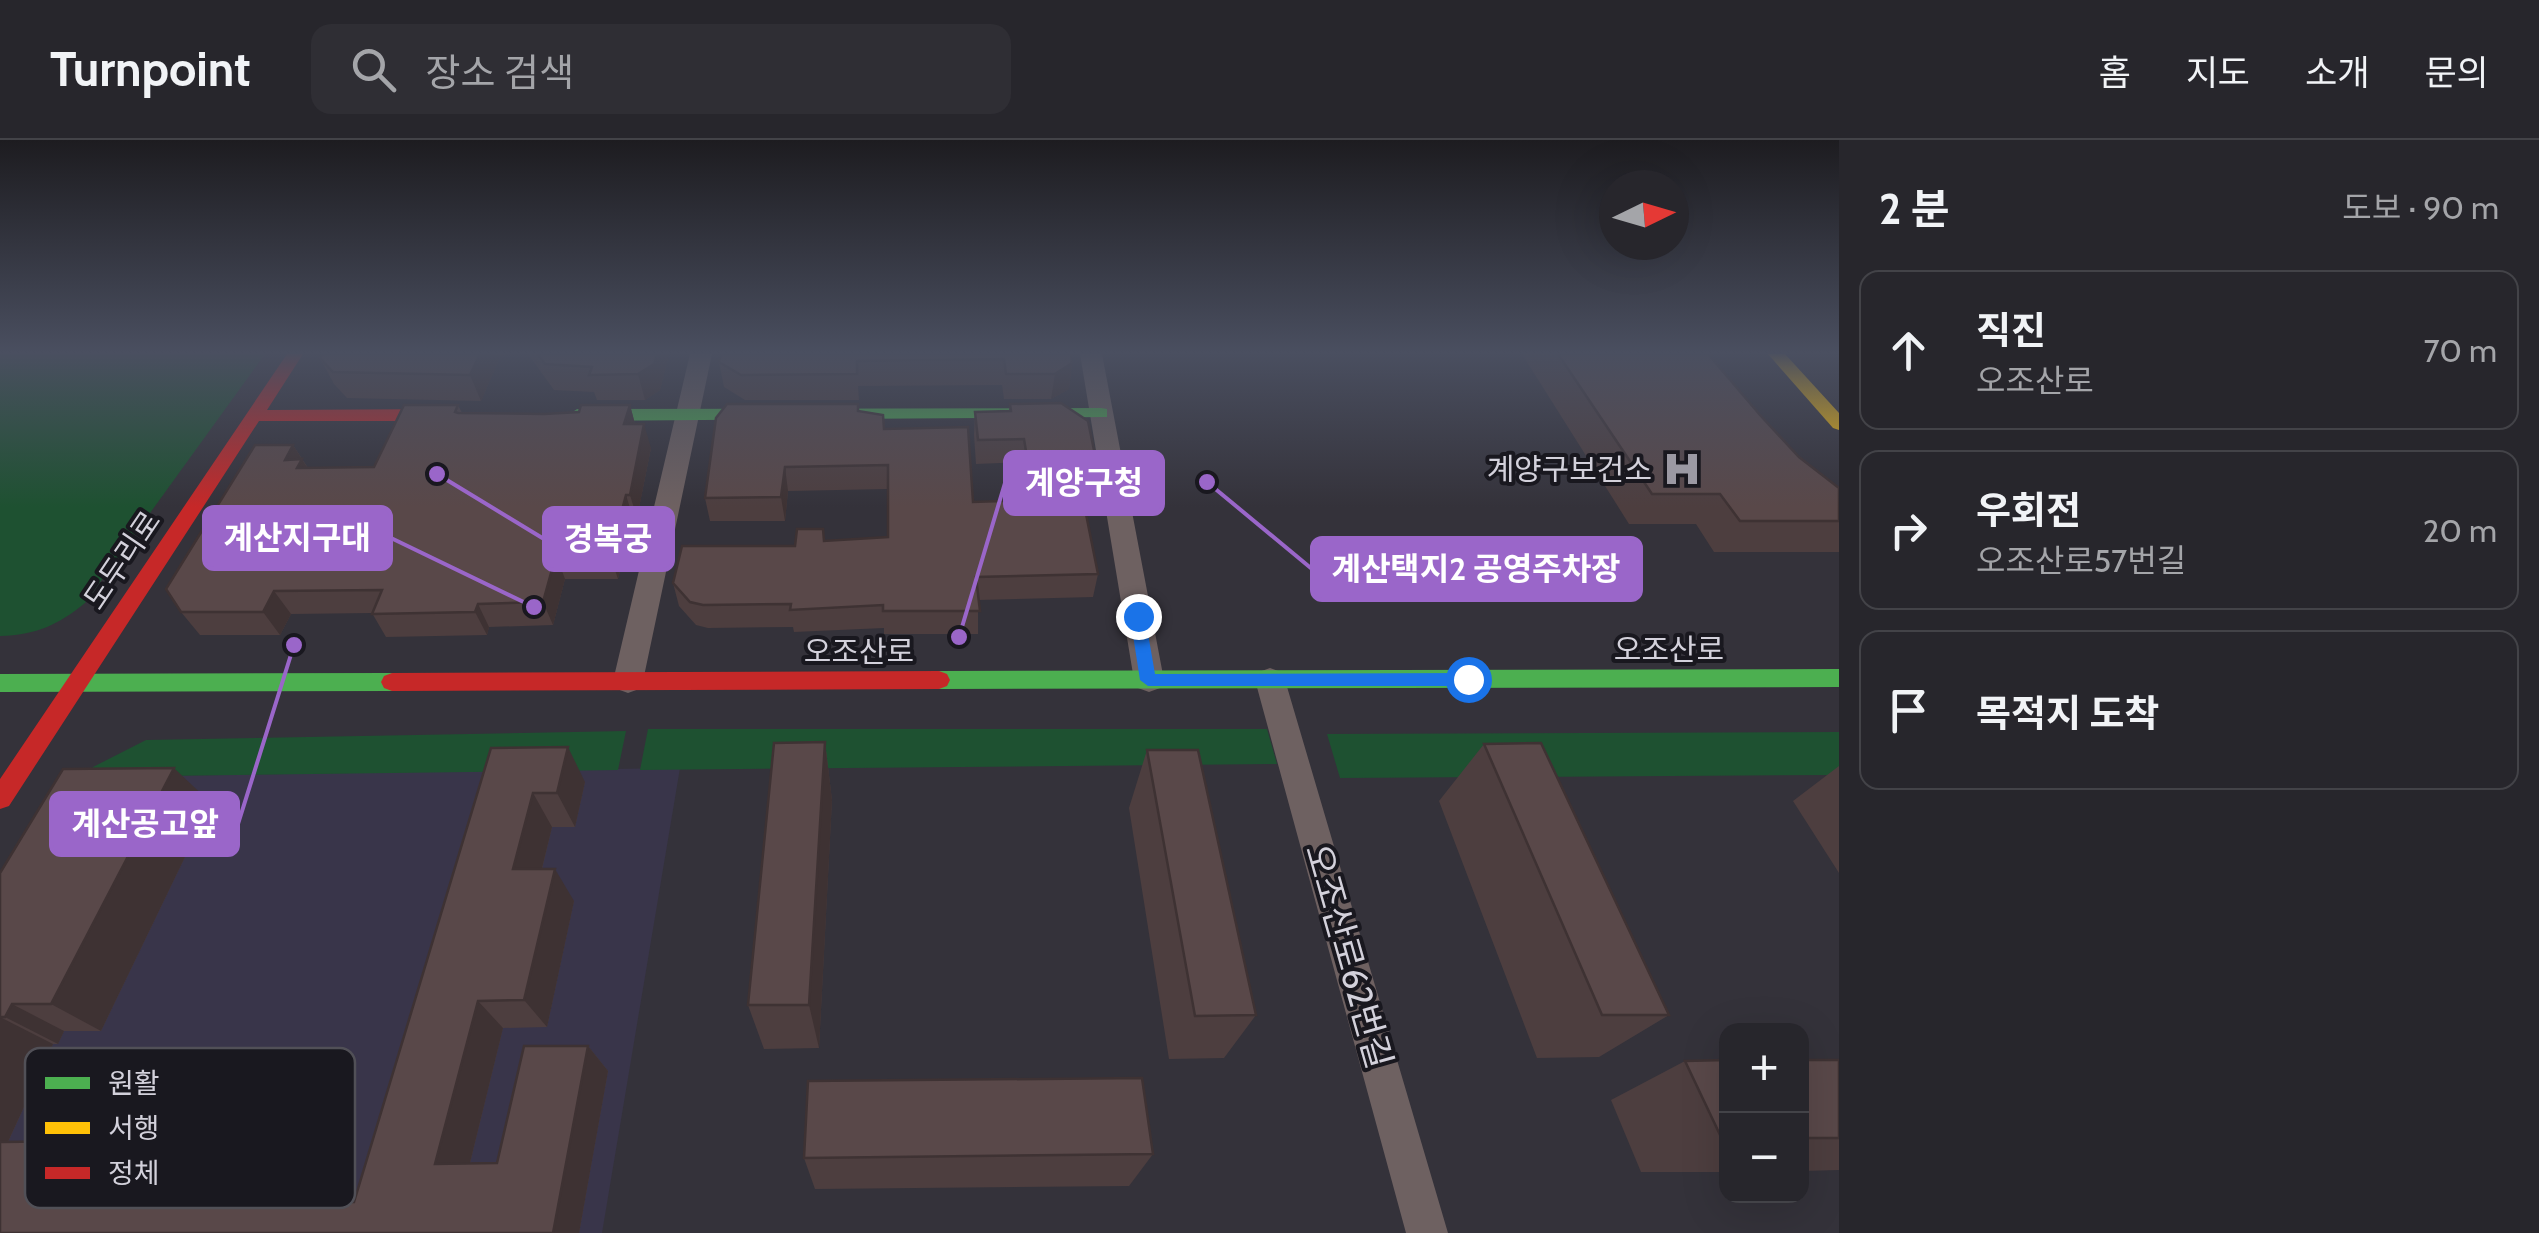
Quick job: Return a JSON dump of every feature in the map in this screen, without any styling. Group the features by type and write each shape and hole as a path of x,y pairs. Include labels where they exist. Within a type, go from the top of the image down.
{"street":[{"name":"도두리로","path":"0,800 261,405"},
{"path":"628,682 689,405"},
{"path":"1099,405 1148,680"},
{"path":"559,415 1101,414"},
{"path":"254,416 480,415"},
{"name":"오조산로","path":"0,683 1839,678"},
{"name":"오조산로62번길","path":"1270,680 1427,1233"}],"shaded area":[{"path":"680,768 602,1233 0,1233 0,922 86,777"}],"green space":[{"path":"0,405 228,405 85,603 46,627 0,636"},
{"path":"648,729 1267,729 1277,764 640,770"},
{"path":"626,731 618,770 86,777 93,767 146,740"},
{"path":"1839,732 1839,782 1834,775 1340,778 1327,734"}],"building":[{"path":"404,405 458,405 458,413 544,414 579,412 581,405 630,405 624,424 644,424 630,495 626,495 610,555 556,555 543,602 478,604 475,612 372,614 382,590 274,591 263,612 181,612 166,589 255,445 293,445 285,460 302,459 297,468 374,467"},
{"path":"726,405 858,405 858,411 883,415 884,429 968,427 973,502 1034,500 1024,439 978,440 975,412 1011,411 1010,405 1064,405 1088,421 1102,489 1081,489 1098,574 976,577 980,611 883,611 883,605 790,610 791,604 703,605 690,602 673,583 682,546 795,546 797,529 823,529 824,541 888,537 888,465 785,467 781,497 705,498 716,418"},
{"path":"1592,405 1751,405 1799,457 1839,488 1839,521 1740,521 1720,494 1652,494"},
{"path":"825,742 809,1005 748,1005 774,743"},
{"path":"1541,743 1669,1015 1602,1015 1484,744"},
{"path":"568,747 557,793 533,793 513,869 555,869 524,1000 478,1001 435,1164 497,1163 524,1046 588,1046 553,1233 0,1233 0,1142 25,1142 25,1208 355,1208 491,748"},
{"path":"1147,750 1198,750 1256,1015 1195,1016"},
{"path":"174,768 51,1004 12,1004 5,1017 0,1017 0,873 63,769"},
{"path":"1719,1060 1719,1133 1685,1061"},
{"path":"1809,1060 1839,1060 1839,1138 1809,1138"},
{"path":"1142,1078 1153,1154 804,1158 808,1081"}],"traffic: fast":[{"path":"577,415 1101,413"},
{"path":"939,680 1839,678"},
{"path":"0,683 392,682"}],"traffic: slow":[{"path":"1822,405 1839,424"}],"traffic: jam":[{"path":"0,799 261,405"},
{"path":"254,416 456,415"},
{"path":"392,682 939,680"}],"place":[{"name":"계양구보건소","path":"1682,469"},
{"name":"경복궁","path":"437,474"},
{"name":"계산택지2 공영주차장","path":"1207,482"},
{"name":"계산지구대","path":"534,607"},
{"name":"계양구청","path":"959,637"},
{"name":"계산공고앞","path":"294,645"}],"route":[{"path":"1138,616 1148,680 1468,679"}]}
